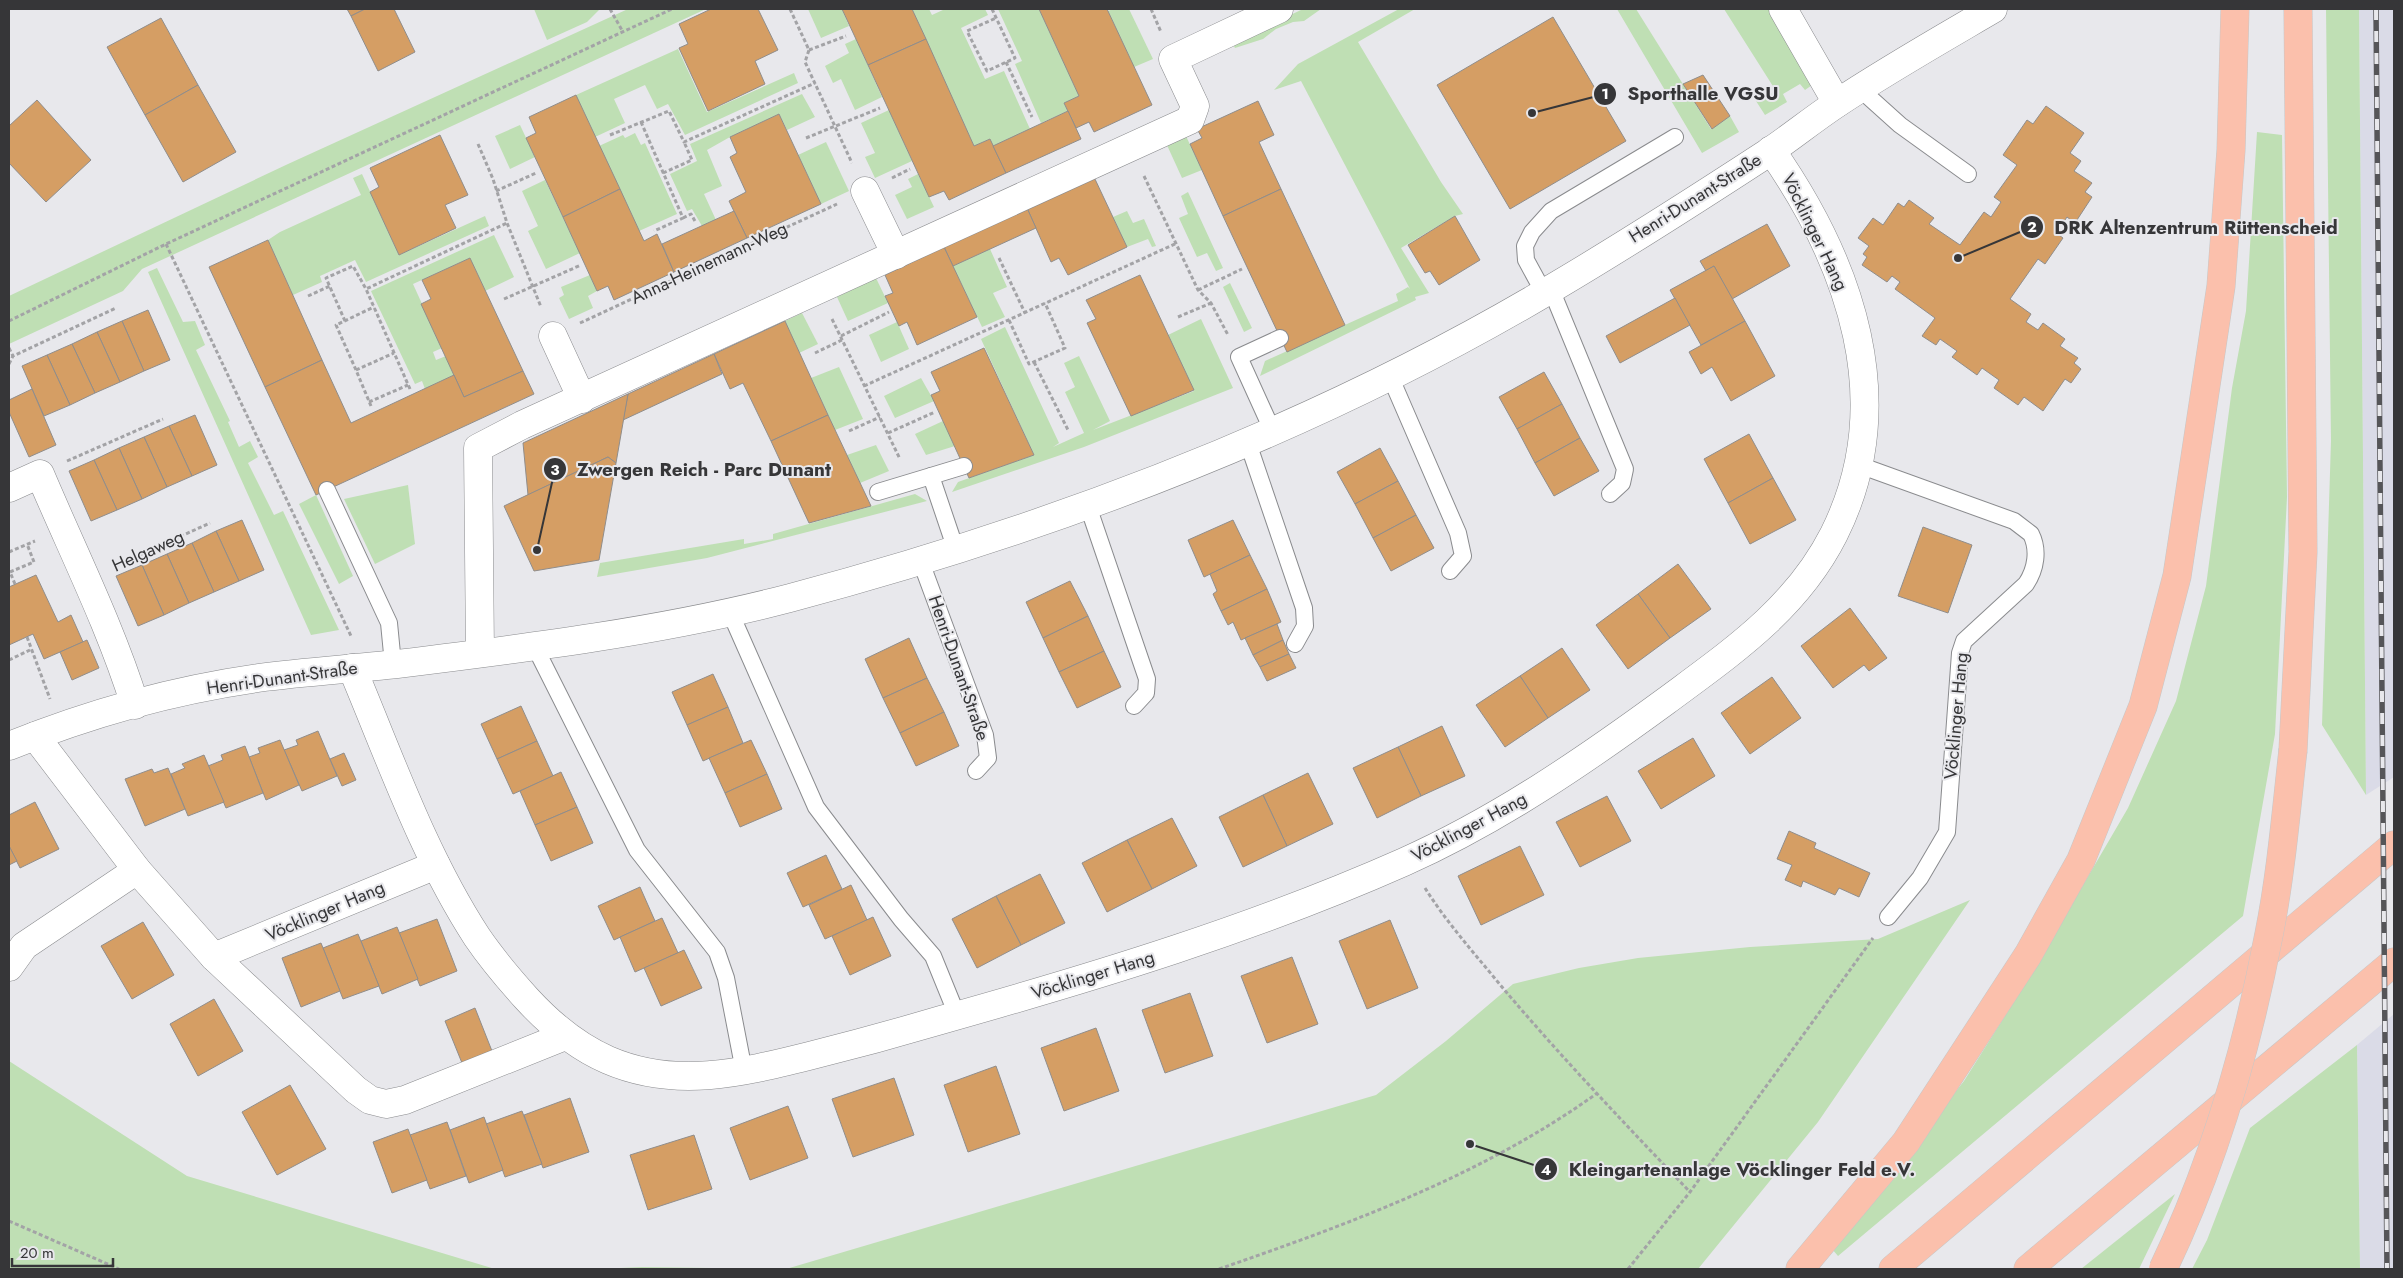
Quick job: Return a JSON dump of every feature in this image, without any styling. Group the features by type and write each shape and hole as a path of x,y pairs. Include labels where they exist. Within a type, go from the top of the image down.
{"highway":[{"path":"1800,1269 1906,1142 2028,955 2081,860 2143,706 2177,576 2221,286 2231,150 2235,9"},
{"path":"2164,1269 2204,1174 2252,1016 2274,907 2293,750 2303,552 2298,9"},
{"path":"1893,1269 2394,845"},
{"path":"2028,1269 2394,962"}],"street":[{"path":"480,653 478,448 522,425 1190,120 1195,106 1174,59 1279,9"},
{"path":"1783,9 1837,103"},
{"name":"Henri-Dunant-Straße","path":"9,746 61,727 135,705 257,678 535,647 730,612 921,562 1088,506 1273,432 1390,376 1547,291 1771,150 1837,103 1992,9"},
{"name":"Vöcklinger Hang","path":"359,668 436,865 477,937 518,988 550,1023 565,1036 603,1058 652,1073 674,1077 696,1077 744,1071 957,1016 1098,974 1226,932 1407,861 1523,799 1577,764 1712,667 1776,615 1806,580 1833,536 1848,500 1859,465 1864,434 1864,365 1858,331 1836,266 1797,187 1771,150"},
{"path":"865,191 896,255"},
{"path":"553,336 582,399"},
{"path":"9,488 40,474 87,578 125,672 135,705"},
{"path":"35,736 137,870 214,958 356,1090 370,1100 386,1104 405,1100 565,1036"},
{"name":"Vöcklinger Hang","path":"214,958 436,865"},
{"path":"9,967 24,946 137,870"}],"lane":[{"path":"1860,89 1900,125 1968,174"},
{"path":"1610,494 1622,483 1625,469 1547,291 1526,260 1525,246 1532,232 1551,212 1675,136"},
{"path":"1273,432 1239,357 1280,338"},
{"path":"1390,376 1458,533 1463,556 1450,571"},
{"path":"1248,443 1304,608 1306,626 1295,644"},
{"name":"Vöcklinger Hang","path":"1859,465 2020,524 2031,534 2036,552 2032,572 2026,584 1964,641 1960,653 1947,832 1920,878 1888,917"},
{"path":"878,492 964,466"},
{"path":"931,476 956,550"},
{"path":"327,490 389,623 393,664"},
{"path":"1088,506 1147,679 1146,693 1134,706"},
{"name":"Henri-Dunant-Straße","path":"921,562 985,735 988,758 976,770"},
{"path":"730,612 816,807 901,919 934,956 957,1016"},
{"path":"535,647 637,850 717,952 726,978 744,1071"}],"path":[{"path":"610,9 623,32"},
{"path":"9,321 166,244 672,9"},
{"path":"790,9 809,50 805,62 865,191"},
{"path":"992,9 1015,58 987,71 967,31 996,18"},
{"path":"809,50 846,36"},
{"path":"1006,62 1032,117"},
{"path":"684,142 815,82"},
{"path":"806,138 880,108"},
{"path":"610,135 669,111 692,160 663,173"},
{"path":"641,122 683,218"},
{"path":"478,144 506,223 553,336"},
{"path":"1130,148 1198,290 1212,303 1239,357"},
{"path":"496,191 536,173"},
{"name":"Anna-Heinemann-Weg","path":"553,336 865,191"},
{"path":"654,231 691,214 696,223"},
{"path":"366,289 506,223"},
{"path":"864,386 1177,243"},
{"path":"166,244 359,668"},
{"path":"999,258 1025,313"},
{"path":"345,321 326,278 353,266 366,289 410,389"},
{"path":"504,299 581,266"},
{"path":"1198,290 1242,269"},
{"path":"308,296 330,286"},
{"path":"818,291 912,482"},
{"path":"1009,320 1029,364 1065,348 1045,303"},
{"path":"1178,317 1212,303"},
{"path":"371,406 336,325 374,307"},
{"path":"9,364 13,356 116,308"},
{"path":"815,353 889,312"},
{"path":"9,348 13,356"},
{"path":"356,370 394,353"},
{"path":"1034,362 1068,430"},
{"path":"369,402 408,385"},
{"path":"888,433 935,412"},
{"path":"849,431 880,417"},
{"path":"40,474 163,419"},
{"name":"Helgaweg","path":"87,578 210,523"},
{"path":"9,552 27,544 34,562 10,572 15,584"},
{"path":"26,637 61,727"},
{"path":"9,660 30,650"},
{"path":"1407,861 1438,908 1596,1094 1690,1192"},
{"path":"1628,1269 1690,1192 1888,917"},
{"path":"1219,1269 1312,1237 1409,1197 1539,1132 1596,1094"},
{"path":"9,1221 119,1269"}],"shaded area":[{"path":"2359,9 2394,9 2394,777 2366,795"},
{"path":"2394,1014 2394,1269 2360,1269 2357,1045"}],"green space":[{"path":"534,9 600,9 587,22 547,40"},
{"path":"628,9 706,9 142,269 123,291 9,344 9,296 288,164"},
{"path":"808,9 842,9 849,26 821,38"},
{"path":"912,9 929,9 932,15 945,9 985,9 988,15 961,28 985,79 1004,71 1030,129 993,146 990,139 974,146"},
{"path":"998,9 1039,9 1079,96 1064,103 1068,111 1041,123 1015,64 1022,61"},
{"path":"1113,9 1129,9 1153,59 1134,67 1108,11"},
{"path":"1303,9 1321,9 1304,21 1293,22 1276,29 1263,39 1235,48 1232,43"},
{"path":"1399,9 1415,9 1358,42 1441,182 1463,214 1455,216 1401,248 1429,293 1415,297 1416,300 1260,376 1265,361 1398,301 1396,294 1408,287 1410,289 1301,81 1274,90 1298,64"},
{"path":"1617,9 1636,9 1711,129 1730,116 1739,132 1702,153"},
{"path":"1724,9 1769,9 1815,83 1805,90 1800,84 1783,94 1787,102 1765,115 1756,101 1776,91"},
{"path":"2326,9 2359,9 2366,795 2322,725 2331,441"},
{"path":"856,39 882,97 855,110 841,79 833,83 825,66 849,53 845,44"},
{"path":"678,49 707,112 794,73 798,83 685,135 668,104 657,109 645,85 614,99 625,123 595,137 576,95"},
{"path":"802,94 815,117 787,130 779,114 707,150 722,186 704,194 716,220 702,226 692,209 687,211 670,174 697,161 690,144"},
{"path":"889,110 912,161 875,178 865,157 875,153 861,123"},
{"path":"520,125 535,157 510,169 495,136"},
{"path":"2257,132 2282,135 2287,497 2275,734 2243,916 1838,1256 1832,1249 1964,1081 2027,981 2128,808 2176,701 2206,586 2232,388 2246,311"},
{"path":"635,133 641,145 645,143 677,214 639,231 599,146 623,135 625,138"},
{"path":"1185,134 1202,170 1182,178 1166,143"},
{"path":"826,142 849,191 821,204 798,155"},
{"path":"362,174 399,255 485,216 489,226 366,282 355,260 320,276 322,282 293,295 268,240 280,232 361,195 353,178"},
{"path":"918,174 934,207 907,219 895,195 912,187 908,179"},
{"path":"545,180 580,253 546,269 528,231 538,226 522,191"},
{"path":"1188,192 1223,268 1216,271 1207,253 1197,257 1179,218 1188,214 1181,196"},
{"path":"1127,211 1133,223 1144,219 1156,246 1152,247 1148,239 1127,247 1113,217"},
{"path":"494,235 514,277 485,291 470,258 413,284 442,348 433,352 436,360 446,356 454,375 425,389 422,381 415,384 371,291"},
{"path":"990,249 1007,287 993,293 1005,317 982,327 953,266"},
{"path":"157,268 183,322 195,321 205,345 196,350 230,421 228,422 239,447 250,441 258,457 248,463 274,515 283,511 339,630 311,635 148,272"},
{"path":"590,275 597,291 588,296 593,308 569,319 559,298 564,295 561,287"},
{"path":"876,278 888,303 848,321 837,297"},
{"path":"1230,283 1252,328 1244,332 1223,287"},
{"path":"802,313 818,344 799,353 785,321"},
{"path":"1201,319 1233,388 1084,447 952,492 958,482 1034,455 981,339 1005,327 1059,443 1053,447 1084,433 1065,392 1075,387 1064,363 1079,356 1110,421 1093,430 1194,391 1168,335"},
{"path":"897,322 909,349 881,362 869,335"},
{"path":"839,367 863,419 835,430 811,378"},
{"path":"921,378 934,401 895,418 884,396"},
{"path":"943,421 955,446 926,455 915,434"},
{"path":"876,445 889,471 860,483 847,455"},
{"path":"408,485 415,544 375,564 344,499"},
{"path":"915,494 927,501 707,558 597,577 600,563 744,539 744,544 773,539 773,534"},
{"path":"316,495 353,576 339,584 299,504"},
{"path":"1970,900 1818,1122 1698,1269 786,1269 1376,1095 1446,1041 1513,984 1579,968 1638,958 1750,947 1878,939"},
{"path":"2357,1045 2360,1269 2192,1269 2207,1240 2250,1128"},
{"path":"9,1061 187,1176 495,1269 9,1269"},
{"path":"2175,1194 2139,1269 2081,1269"},
{"path":"642,1267 786,1269 597,1269"}],"building":[{"path":"347,9 365,9 351,16"},
{"path":"365,9 394,9 415,52 378,71 351,16"},
{"path":"711,9 758,9 778,50 755,61 765,84 708,111 679,48 688,44 679,24"},
{"path":"842,9 912,9 926,39 868,65"},
{"path":"1039,9 1107,9 1152,105 1094,132 1089,122 1076,128 1064,103 1079,96"},
{"path":"1553,17 1626,141 1510,209 1437,85"},
{"path":"161,18 198,85 145,115 107,47"},
{"path":"926,39 974,146 990,139 1006,173 949,200 944,191 929,197 868,65"},
{"path":"1703,75 1730,116 1712,129 1683,84"},
{"path":"198,85 236,152 183,182 145,115"},
{"path":"576,95 620,189 563,217 526,138 536,133 529,117"},
{"path":"37,100 91,160 46,202 9,163 9,126"},
{"path":"1258,101 1274,135 1259,142 1281,189 1223,216 1190,144 1202,138 1197,129"},
{"path":"2046,106 2084,133 2070,153 2081,161 2074,171 2092,183 2085,192 2092,197 2075,223 2067,217 2056,233 2063,238 2045,264 2038,259 2010,299 2031,314 2026,322 2038,330 2043,323 2065,339 2060,346 2078,358 2074,363 2081,369 2071,383 2065,379 2043,411 2024,397 2018,405 1994,388 1999,380 1982,368 1977,375 1952,357 1957,351 1940,339 1936,345 1922,336 1935,318 1895,289 1900,282 1892,276 1887,282 1862,265 1867,257 1863,254 1869,246 1858,238 1873,218 1883,225 1898,203 1904,207 1909,200 1934,218 1929,224 1960,245 1984,212 1991,217 2001,202 1994,197 2017,165 2003,155 2027,120 2033,124"},
{"path":"1068,111 1081,139 1006,173 993,146"},
{"path":"779,114 821,204 747,238 729,201 746,192 730,157 737,153 730,137"},
{"path":"440,135 468,195 445,205 456,228 399,255 370,192 379,187 370,168"},
{"path":"1094,177 1127,247 1068,275 1059,258 1051,262 1027,208"},
{"path":"620,189 644,241 657,234 674,272 614,300 608,286 597,291 563,217"},
{"path":"1281,189 1345,325 1287,352 1223,216"},
{"path":"1027,208 1036,228 953,266 944,247"},
{"path":"734,211 747,238 674,272 662,244"},
{"path":"1455,216 1480,260 1439,285 1430,271 1425,273 1408,245"},
{"path":"1767,224 1790,266 1732,299 1714,266 1706,271 1700,261"},
{"path":"268,240 322,360 265,387 209,267"},
{"path":"944,247 977,317 917,345 907,322 899,326 885,296 893,293 885,275"},
{"path":"470,258 523,371 464,397 421,304 431,299 422,280"},
{"path":"1714,266 1745,321 1701,345 1670,290"},
{"path":"1140,275 1194,390 1131,416 1087,323 1096,319 1086,300"},
{"path":"1675,298 1690,325 1620,363 1606,336"},
{"path":"148,310 170,360 144,371 122,321"},
{"path":"122,321 144,371 120,382 97,332"},
{"path":"785,321 828,415 771,441 743,383 730,389 714,354"},
{"path":"1745,321 1775,376 1731,401 1712,367 1701,374 1689,352"},
{"path":"97,332 120,382 95,393 72,344"},
{"path":"72,344 95,393 70,405 47,355"},
{"path":"984,348 1034,455 969,478 931,395 940,391 931,372"},
{"path":"714,354 722,374 623,420 628,394"},
{"path":"47,355 70,405 44,416 22,366"},
{"path":"322,360 351,423 454,375 464,397 523,371 534,394 316,495 265,387"},
{"path":"1544,372 1562,404 1517,429 1499,397"},
{"path":"32,389 56,445 29,457 9,412 9,400"},
{"path":"628,394 616,463 608,457 528,495 523,443"},
{"path":"1562,404 1580,438 1535,463 1517,429"},
{"path":"195,415 217,465 192,476 169,426"},
{"path":"828,415 871,506 809,523 771,441"},
{"path":"169,426 192,476 167,487 144,437"},
{"path":"1749,434 1773,478 1728,503 1704,459"},
{"path":"144,437 167,487 142,499 119,448"},
{"path":"1580,438 1599,471 1554,496 1535,463"},
{"path":"119,448 142,499 117,510 94,460"},
{"path":"1380,448 1398,481 1355,504 1337,472"},
{"path":"608,457 616,463 599,560 534,571 504,506"},
{"path":"94,460 117,510 91,521 69,471"},
{"path":"1773,478 1796,520 1750,544 1728,503"},
{"path":"1398,481 1416,515 1373,538 1355,504"},
{"path":"1416,515 1434,548 1391,571 1373,538"},
{"path":"242,520 264,570 239,581 216,531"},
{"path":"1233,520 1250,555 1204,577 1188,540"},
{"path":"1923,527 1972,545 1948,613 1898,596"},
{"path":"216,531 239,581 214,592 192,543"},
{"path":"192,543 214,592 189,603 167,554"},
{"path":"167,554 189,603 164,615 142,565"},
{"path":"1250,555 1267,589 1221,611 1213,594 1217,591 1210,574"},
{"path":"1678,564 1711,609 1670,638 1638,594"},
{"path":"142,565 164,615 138,626 116,576"},
{"path":"36,575 58,622 71,615 83,642 44,659 33,634 9,645 9,587"},
{"path":"1070,581 1088,616 1043,638 1026,602"},
{"path":"1267,589 1281,622 1241,640 1233,622 1228,625 1221,611"},
{"path":"1638,594 1670,638 1628,669 1596,625"},
{"path":"1850,608 1887,658 1869,671 1864,665 1833,688 1801,646"},
{"path":"1088,616 1104,651 1059,672 1043,638"},
{"path":"1277,624 1283,640 1253,655 1245,638"},
{"path":"909,638 927,678 883,698 865,659"},
{"path":"87,640 99,668 72,680 60,652"},
{"path":"1283,640 1289,654 1260,667 1253,655"},
{"path":"1562,648 1590,690 1548,718 1520,676"},
{"path":"1104,651 1121,687 1077,708 1059,672"},
{"path":"1289,654 1296,668 1267,681 1260,667"},
{"path":"713,674 728,707 687,725 672,692"},
{"path":"1520,676 1548,718 1505,747 1476,705"},
{"path":"1772,677 1801,718 1750,754 1721,713"},
{"path":"927,678 944,712 900,733 883,698"},
{"path":"521,706 537,741 497,759 481,724"},
{"path":"728,707 743,743 703,761 687,725"},
{"path":"944,712 959,746 916,766 900,733"},
{"path":"1442,726 1465,776 1421,796 1398,747"},
{"path":"318,731 337,776 302,791 284,750 298,745 296,740"},
{"path":"1693,738 1715,776 1661,809 1638,771"},
{"path":"280,740 299,785 266,800 249,757 260,753 258,748"},
{"path":"751,740 767,774 725,793 709,758"},
{"path":"537,741 553,776 513,794 497,759"},
{"path":"245,746 263,793 226,808 208,766 223,760 221,755"},
{"path":"1398,747 1421,796 1377,818 1353,768"},
{"path":"344,753 356,780 342,786 330,759"},
{"path":"204,755 224,802 188,816 171,774 185,768 182,764"},
{"path":"168,768 185,809 145,826 125,779 152,769 154,773"},
{"path":"561,772 577,807 535,825 520,791"},
{"path":"1308,773 1333,824 1287,846 1263,795"},
{"path":"767,774 782,809 740,827 725,793"},
{"path":"1263,795 1287,846 1243,867 1219,817"},
{"path":"1607,796 1631,841 1580,867 1556,822"},
{"path":"35,802 59,849 20,868 9,846 9,815"},
{"path":"577,807 593,843 551,861 535,825"},
{"path":"1172,818 1197,866 1152,889 1127,840"},
{"path":"1789,831 1816,843 1814,848 1870,873 1859,897 1839,888 1835,895 1803,881 1801,887 1785,880 1792,865 1777,859"},
{"path":"1127,840 1152,889 1107,912 1082,863"},
{"path":"9,846 17,861 9,865"},
{"path":"1520,846 1544,895 1481,925 1458,876"},
{"path":"826,855 842,889 803,907 787,873"},
{"path":"1040,874 1065,923 1021,945 996,896"},
{"path":"851,885 867,920 825,939 809,905"},
{"path":"640,887 655,921 614,940 598,906"},
{"path":"996,896 1021,945 977,968 952,919"},
{"path":"873,917 891,956 850,975 832,936"},
{"path":"662,918 678,953 635,972 620,937"},
{"path":"437,919 457,971 420,986 399,933"},
{"path":"1390,920 1418,988 1367,1009 1339,941"},
{"path":"143,922 174,975 132,999 101,946"},
{"path":"397,927 418,979 382,994 361,941"},
{"path":"358,934 379,986 343,999 323,948"},
{"path":"321,943 340,991 301,1007 282,958"},
{"path":"684,950 702,988 661,1006 644,968"},
{"path":"1292,957 1318,1024 1267,1043 1241,976"},
{"path":"1190,993 1213,1056 1165,1073 1142,1010"},
{"path":"214,999 243,1051 198,1076 170,1024"},
{"path":"475,1008 492,1051 462,1063 445,1021"},
{"path":"1096,1028 1119,1091 1064,1111 1041,1048"},
{"path":"996,1066 1020,1134 968,1152 944,1085"},
{"path":"894,1078 914,1135 853,1157 832,1099"},
{"path":"290,1085 326,1149 277,1175 242,1112"},
{"path":"570,1098 589,1152 543,1168 524,1115"},
{"path":"788,1106 808,1158 750,1180 730,1128"},
{"path":"522,1111 542,1164 505,1177 486,1124"},
{"path":"484,1117 503,1170 469,1183 450,1130"},
{"path":"447,1122 466,1176 430,1189 410,1135"},
{"path":"408,1129 427,1180 392,1193 373,1142"},
{"path":"694,1135 712,1189 648,1210 630,1155"}],"railway":[{"path":"2376,9 2387,1269"}],"place":[{"name":"Sporthalle VGSU","path":"1532,113"},
{"name":"DRK Altenzentrum Rüttenscheid","path":"1958,258"},
{"name":"Zwergen Reich - Parc Dunant","path":"537,550"},
{"name":"Kleingartenanlage Vöcklinger Feld e.V.","path":"1470,1144"}]}
